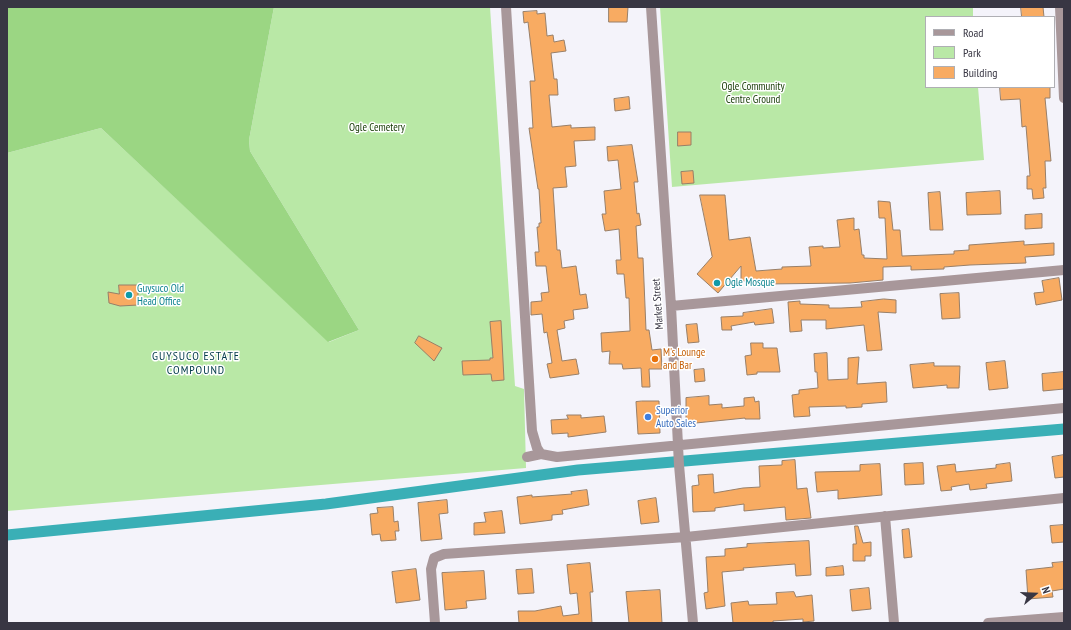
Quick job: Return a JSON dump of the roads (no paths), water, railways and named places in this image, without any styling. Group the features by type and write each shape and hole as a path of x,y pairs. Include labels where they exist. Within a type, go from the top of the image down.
{"street":[{"path":"506,7 532,431 537,448 541,454"},
{"name":"Market Street","path":"651,7 658,141 671,306 679,465 692,623"},
{"path":"1060,7 1064,98"},
{"path":"671,306 1064,270"},
{"path":"527,457 541,454 557,457 678,449 1064,408"},
{"path":"435,623 431,569 434,558 444,554 686,537 1064,498"},
{"path":"885,516 894,623"},
{"path":"988,623 1064,616"}],"waterway":[{"path":"7,535 326,504 578,470 1064,429"}],"place":[{"name":"Ogle Mosque","path":"717,283"},
{"name":"Guysuco Old Head Office","path":"129,295"},
{"name":"M's Lounge and Bar","path":"655,359"},
{"name":"Superior Auto Sales","path":"648,417"}],"district":[{"name":"GUYSUCO ESTATE COMPOUND","path":"196,364"}],"park label":[{"name":"Ogle Community Centre Ground","path":"753,93"},
{"name":"Ogle Cemetery","path":"377,128"}]}
